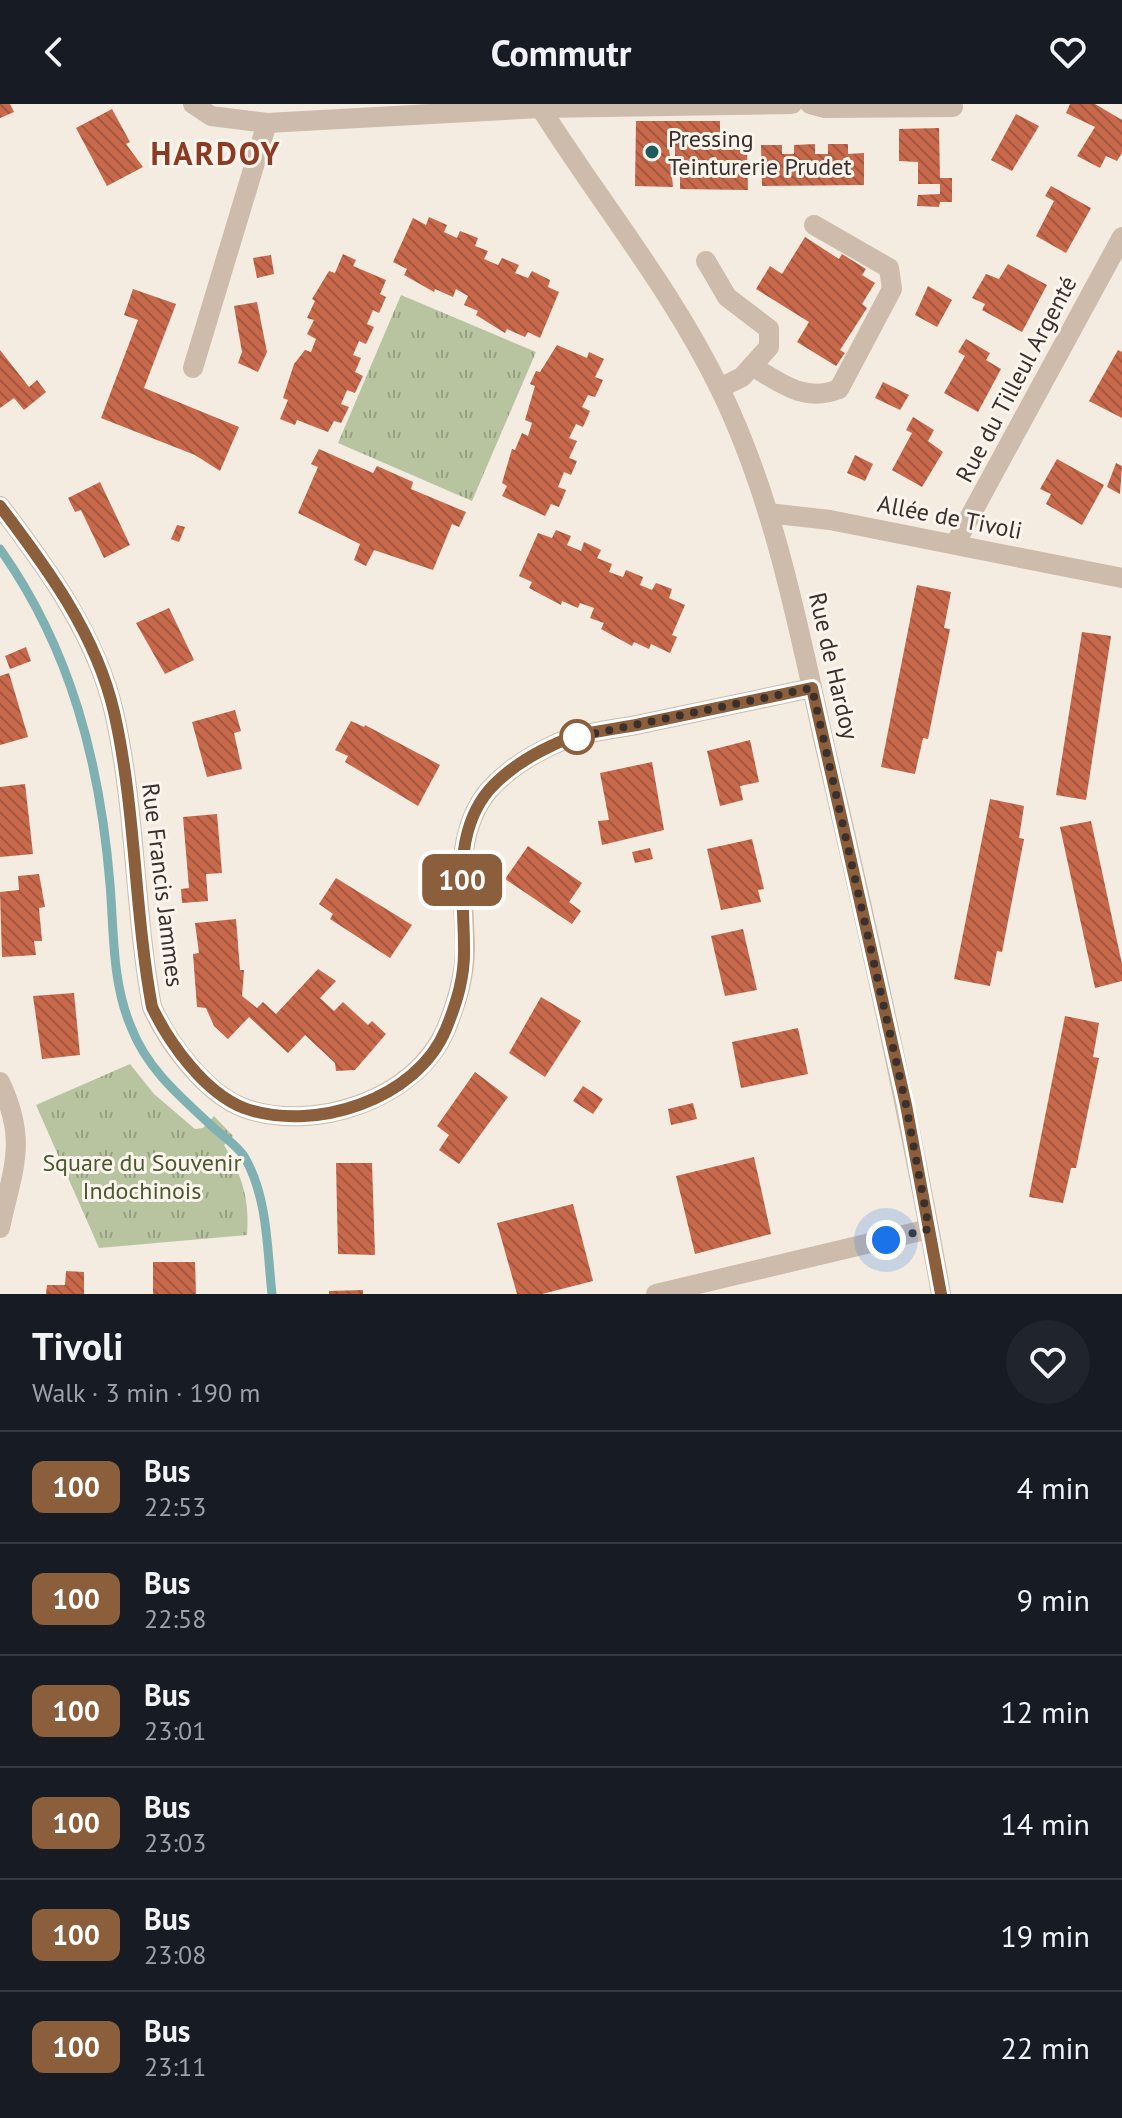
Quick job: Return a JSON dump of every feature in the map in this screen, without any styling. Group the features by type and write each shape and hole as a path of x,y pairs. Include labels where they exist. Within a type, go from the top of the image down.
{"street":[{"path":"193,104 211,116 267,123 539,106 792,104"},
{"path":"810,104 825,108 953,107"},
{"name":"Rue de Hardoy","path":"539,106 665,287 720,388 768,513 812,688 906,1105 941,1294"},
{"path":"193,368 267,123"},
{"path":"752,366 794,391 812,396 839,389 892,289 889,268 814,225"},
{"name":"Rue du Tilleul Argenté","path":"955,544 1122,237"},
{"path":"706,261 727,297 769,329 769,347 742,377 720,388"},
{"name":"Rue Francis Jammes","path":"0,506 60,589 87,641 113,710 152,1007 166,1038 220,1093 242,1107 277,1116 320,1115 391,1090 419,1067 445,1033 460,994 465,950 463,851 471,820 488,791 518,763 572,738 812,688"},
{"name":"Allée de Tivoli","path":"768,513 830,520 1122,578"},
{"path":"0,1082 12,1108 19,1142 0,1228"},
{"path":"656,1294 929,1229"}],"green space":[{"path":"401,295 536,352 472,501 338,443"},
{"name":"Square du Souvenir Indochinois","path":"130,1064 154,1094 195,1129 203,1128 214,1116 233,1136 224,1145 243,1188 247,1235 99,1248 36,1105"}],"building":[{"path":"0,104 10,104 14,112 0,118"},
{"path":"1070,104 1095,104 1122,120 1122,153 1117,161 1106,156 1100,168 1077,156 1095,127 1066,113"},
{"path":"112,109 130,142 126,144 143,167 107,186 76,128"},
{"path":"1016,114 1039,126 1012,171 991,160"},
{"path":"636,121 720,121 720,148 747,149 748,190 680,189 680,161 675,161 675,148 669,148 673,187 635,186"},
{"path":"939,128 940,178 952,178 952,202 940,202 939,207 917,206 918,195 940,194 940,184 918,184 918,162 899,161 899,129"},
{"path":"815,144 815,154 828,154 828,144 848,144 848,154 864,153 864,185 762,186 761,145 782,145 782,154 794,154 794,145"},
{"path":"1051,186 1091,208 1066,253 1036,236 1054,201 1045,196"},
{"path":"429,217 447,225 444,232 457,238 460,231 478,238 475,246 488,251 484,259 498,265 502,258 519,265 515,273 528,278 532,271 550,280 548,287 559,292 540,338 528,332 525,337 507,329 505,333 476,315 478,311 464,305 468,296 456,289 453,297 435,289 434,292 404,275 407,269 393,262 413,218 426,225"},
{"path":"805,237 839,259 842,254 866,269 862,275 875,283 862,304 867,308 840,350 845,353 836,366 797,342 809,322 756,289 770,266 782,274"},
{"path":"343,254 356,260 353,266 386,280 380,294 386,297 379,313 373,310 367,324 374,327 366,344 359,341 353,355 361,358 355,372 363,376 355,393 347,390 341,404 349,407 341,423 334,421 328,432 297,420 295,425 280,419 288,400 283,398 294,364 305,350 311,352 316,339 307,334 314,320 307,318 315,301 312,299 329,271 335,273"},
{"path":"271,255 274,274 257,278 253,258"},
{"path":"1008,264 1047,285 1022,332 982,310 985,304 972,298 986,274 999,279"},
{"path":"928,286 952,300 937,327 915,315"},
{"path":"133,289 176,304 144,388 239,427 220,471 195,455 101,418 138,320 124,315"},
{"path":"257,302 267,352 258,372 238,363 242,352 234,306"},
{"path":"966,339 990,353 986,360 1001,369 978,412 944,393 965,356 958,352"},
{"path":"557,345 587,358 589,352 604,359 595,377 603,380 595,397 588,395 582,407 590,411 583,427 576,424 569,438 577,441 569,458 577,461 571,475 564,472 558,487 566,490 559,507 551,504 545,516 502,496 507,486 502,483 512,449 515,450 522,433 528,436 532,423 525,420 535,386 530,384 536,371 540,372"},
{"path":"0,350 29,387 37,380 46,392 24,410 14,398 0,408"},
{"path":"1118,350 1122,352 1122,418 1089,401"},
{"path":"883,382 909,395 900,410 875,398"},
{"path":"913,417 934,430 928,441 943,452 922,487 892,470 912,433 906,430"},
{"path":"319,449 373,473 377,466 413,482 411,489 466,512 459,527 452,524 433,570 374,550 366,566 354,560 360,544 298,513 318,467 311,464"},
{"path":"855,455 873,464 865,481 847,473"},
{"path":"1057,459 1104,485 1082,525 1046,504 1051,494 1040,489"},
{"path":"1116,463 1122,466 1120,494 1107,487"},
{"path":"100,482 130,545 104,558 81,510 75,512 68,498"},
{"path":"177,525 185,527 179,542 171,539"},
{"path":"556,530 571,536 567,545 581,551 584,542 601,550 597,558 612,564 609,572 623,577 626,570 643,577 640,585 652,590 656,583 672,589 669,598 685,605 672,635 677,637 670,653 651,644 649,649 634,642 632,646 601,629 604,623 590,618 594,608 580,603 578,608 562,601 561,605 529,588 532,582 519,576 538,533 552,538"},
{"path":"917,585 951,592 944,628 950,629 928,739 923,738 915,774 881,767"},
{"path":"169,608 194,660 165,674 136,623"},
{"path":"1082,632 1111,636 1086,800 1056,795"},
{"path":"26,647 31,661 10,669 5,656"},
{"path":"9,673 28,737 0,745 0,676"},
{"path":"235,710 241,731 234,733 242,769 207,777 192,722"},
{"path":"351,721 365,725 440,765 418,806 345,762 348,756 335,750"},
{"path":"750,740 759,782 740,786 743,800 720,806 707,751"},
{"path":"652,762 664,830 602,845 598,821 609,820 600,773"},
{"path":"25,784 33,854 0,857 0,787"},
{"path":"990,799 1024,806 1019,838 1024,839 1002,952 997,951 990,986 954,979"},
{"path":"217,814 222,873 206,874 208,901 182,903 181,889 189,888 183,817"},
{"path":"1091,821 1122,964 1122,981 1095,988 1060,827"},
{"path":"752,839 764,889 758,890 761,902 721,910 707,849"},
{"path":"528,846 582,883 569,902 581,911 572,924 505,879"},
{"path":"650,848 653,859 635,863 632,852"},
{"path":"39,874 45,907 39,908 42,941 34,941 36,955 2,957 0,892 19,890 18,876"},
{"path":"336,878 412,925 390,958 330,919 333,914 319,904"},
{"path":"236,919 240,970 244,970 242,996 257,1008 263,1002 276,1014 318,969 336,981 320,998 334,1011 343,1002 368,1025 372,1021 386,1034 355,1070 336,1071 335,1063 305,1035 288,1053 249,1017 228,1039 214,1026 206,1008 197,1007 193,954 199,953 195,923"},
{"path":"743,929 757,990 725,996 711,936"},
{"path":"74,993 80,1055 42,1059 33,996"},
{"path":"541,997 581,1021 545,1077 509,1053"},
{"path":"1065,1016 1099,1023 1093,1057 1099,1058 1076,1168 1071,1168 1063,1203 1029,1197"},
{"path":"798,1028 808,1074 741,1088 732,1042"},
{"path":"475,1072 508,1097 459,1164 439,1150 449,1135 437,1126"},
{"path":"583,1086 603,1099 593,1114 573,1101"},
{"path":"693,1103 697,1119 671,1125 668,1109"},
{"path":"754,1157 771,1234 695,1254 676,1176"},
{"path":"336,1163 372,1163 375,1255 338,1254"},
{"path":"573,1204 593,1281 542,1294 517,1294 497,1223"},
{"path":"153,1262 195,1262 196,1294 153,1294"},
{"path":"66,1271 84,1272 84,1294 46,1294 47,1285 65,1285"},
{"path":"363,1290 363,1294 329,1294 329,1291"}],"waterway":[{"path":"0,549 46,627 78,709 90,751 105,839 117,975 131,1027 138,1043 167,1083 245,1158 262,1207 272,1294"}],"bus line":[{"name":"100","path":"0,506 60,589 87,641 113,710 147,978 152,1007 166,1038 220,1093 242,1107 277,1116 320,1115 391,1090 419,1067 445,1033 460,994 465,950 463,851 471,820 488,791 518,763 572,738 812,688 906,1105 941,1294"}],"place":[{"name":"Pressing Teinturerie Prudet","path":"652,152"}],"district":[{"name":"HARDOY","path":"216,153"}],"route":[{"path":"577,737 572,738 812,688 906,1105 929,1229 886,1240"}]}
